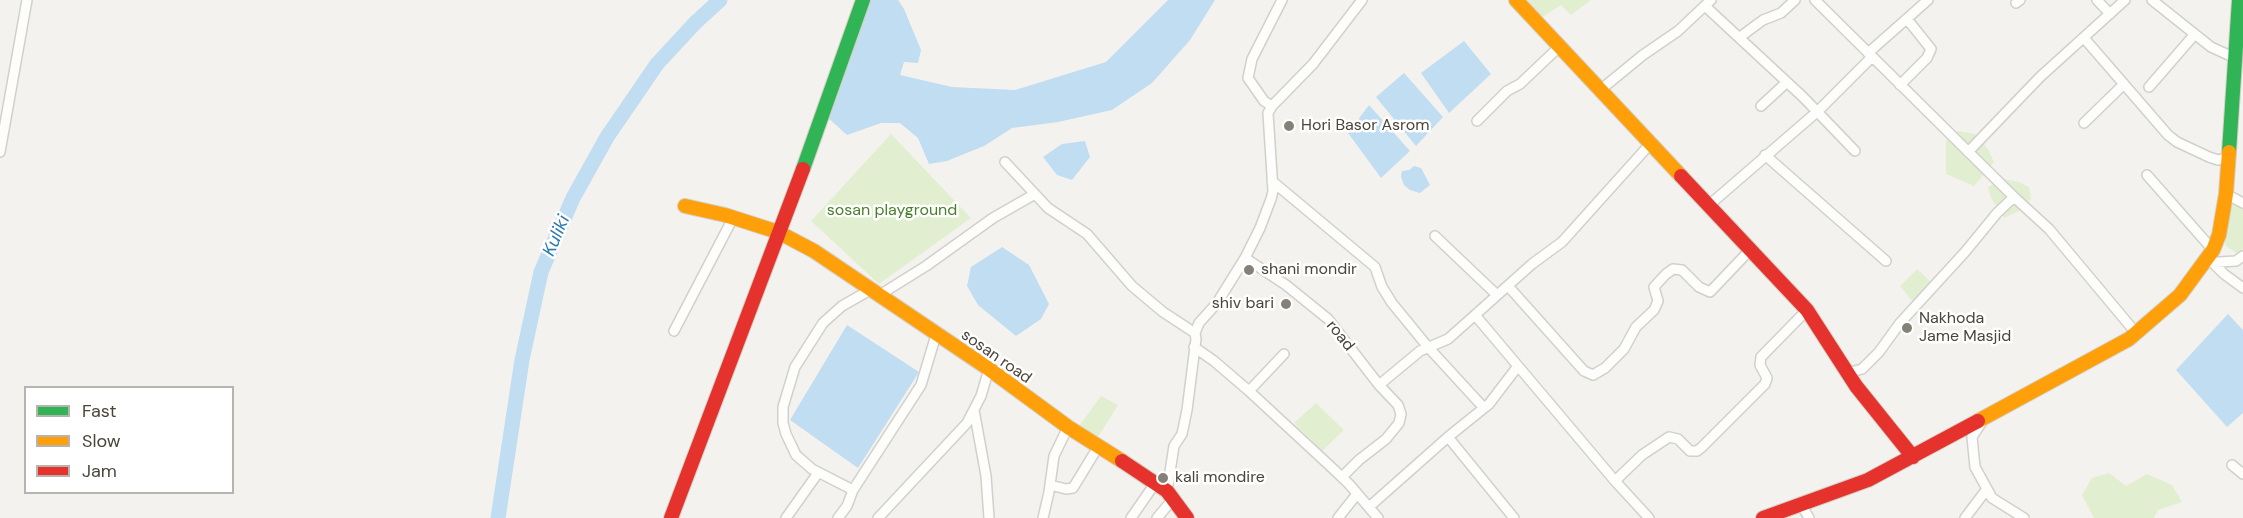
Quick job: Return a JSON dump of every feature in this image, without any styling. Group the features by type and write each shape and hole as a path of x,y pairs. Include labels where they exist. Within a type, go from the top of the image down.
{"street":[{"path":"0,152 27,0"},
{"path":"671,518 811,150 863,0"},
{"path":"1272,106 1264,101 1248,78 1252,59 1282,0"},
{"path":"1157,518 1174,446 1182,434 1199,323 1217,303 1245,258 1271,199 1272,181 1267,122 1272,106 1313,64 1362,0"},
{"path":"1516,0 1807,310 1847,373 1913,457"},
{"path":"1740,38 1762,20 1781,13 1795,0"},
{"path":"1815,0 2049,229 2136,333"},
{"path":"1708,206 1818,111 1870,55 1928,0"},
{"path":"2097,0 2110,14"},
{"path":"1968,152 2040,77 2125,0"},
{"path":"2152,0 2211,46 2235,58"},
{"path":"1763,518 1868,480 1913,457 2129,339 2180,295 2210,259 2218,235 2226,194 2239,77 2235,58 2239,0"},
{"path":"1599,91 1643,55 1678,31 1708,3 1740,38 1818,111 1855,151"},
{"path":"1900,85 1928,58 1931,48 1907,19"},
{"path":"2150,87 2195,34"},
{"path":"2084,38 2168,135 2177,142 2209,157 2218,160 2229,157"},
{"path":"1477,121 1559,47"},
{"path":"1761,106 1787,82"},
{"path":"2084,123 2124,84"},
{"path":"1379,385 1428,347 1448,339 1562,242 1651,143"},
{"path":"1765,155 1886,261"},
{"path":"1005,162 1048,208 1087,234 1132,286 1195,340 1214,361 1342,477 1378,518"},
{"path":"2147,175 2210,259 2224,274 2243,288"},
{"path":"1272,181 1323,225 1370,261 1375,267 1387,297 1428,347 1484,408"},
{"path":"853,490 803,462 791,448 783,423 783,407 795,367 823,323 842,306 874,293 926,266 993,218 1035,194"},
{"path":"2226,194 2243,203"},
{"path":"1847,373 1862,369 1879,352 1900,323 1997,213 2014,197"},
{"name":"sosan road","path":"685,206 778,232 814,251 936,335 990,369 1068,427 1165,491 1187,518"},
{"path":"674,331 733,218"},
{"path":"1435,236 1497,296"},
{"path":"1508,286 1584,371 1593,375 1605,368 1624,349 1636,327 1654,310 1658,301 1654,287 1666,274 1673,269 1682,270 1699,287 1710,292 1751,249"},
{"path":"2210,259 2236,261 2243,256"},
{"name":"road","path":"1245,258 1314,306 1338,331 1379,385 1398,405 1401,414 1399,423 1386,439 1342,477"},
{"path":"1615,481 1642,455 1669,437 1678,439 1690,451 1697,451 1702,447 1765,384 1767,378 1760,365 1761,357 1807,310"},
{"path":"1475,315 1649,518"},
{"path":"838,518 847,506 853,490 921,385 936,335"},
{"path":"1249,391 1284,354"},
{"path":"1369,507 1448,436 1484,408 1518,366"},
{"path":"878,518 967,423 990,369"},
{"path":"974,410 986,476 989,518"},
{"path":"1984,417 1972,437 1975,467 1992,498 2024,518"},
{"path":"1043,518 1054,456 1068,427"},
{"path":"1448,436 1514,518"},
{"path":"1050,485 1066,489 1073,488 1098,447"},
{"path":"2232,465 2243,474"},
{"path":"786,518 818,472"},
{"path":"1965,518 1987,489"},
{"path":"1131,518 1165,491"},
{"path":"1338,518 1358,494"},
{"path":"1802,504 1809,518"}],"green space":[{"path":"1526,0 1590,1 1571,15 1561,5 1541,18"},
{"path":"1958,131 1975,134 1988,149 1994,162 1974,186 1946,174 1946,141"},
{"name":"sosan playground","path":"891,134 971,218 879,284 811,221"},
{"path":"2003,179 2019,182 2029,187 2031,199 2019,211 2004,218 1991,198 1988,187"},
{"path":"2231,202 2243,209 2243,249 2238,254 2225,245"},
{"path":"1917,269 1931,282 1913,302 1900,286"},
{"path":"1101,396 1118,405 1096,440 1077,429"},
{"path":"1316,403 1344,430 1322,451 1294,423"},
{"path":"2109,473 2126,486 2147,474 2172,485 2182,502 2158,510 2154,518 2094,518 2082,495 2092,478"}],"water":[{"path":"870,0 898,0 921,50 918,63 904,62 900,75 952,87 1015,90 1106,62 1168,0 1215,0 1190,40 1152,83 1112,110 1058,122 1012,128 984,146 947,161 929,164 918,138 900,123 881,123 847,135 828,118"},
{"path":"1464,41 1491,74 1449,113 1421,73"},
{"path":"1404,73 1443,117 1416,146 1376,97"},
{"path":"1369,105 1410,151 1381,178 1348,133"},
{"path":"1085,141 1090,157 1072,180 1057,175 1043,157 1062,144"},
{"path":"1414,166 1421,168 1430,185 1420,193 1404,185 1401,177 1402,171"},
{"path":"1002,247 1029,265 1049,304 1041,319 1016,336 978,305 967,286 971,267"},
{"path":"2228,314 2243,330 2243,413 2227,427 2176,370"},
{"path":"847,325 919,372 858,468 790,420"}],"waterway":[{"name":"Kuliki","path":"498,518 522,360 541,272 573,198 607,137 657,64 720,0"}],"traffic: fast":[{"path":"803,169 863,0"},
{"path":"2229,152 2239,0"}],"traffic: slow":[{"path":"1516,0 1681,176"},
{"path":"1978,421 2129,339 2180,295 2213,250 2219,235 2226,194 2229,152"},
{"path":"685,206 725,215 778,232 814,251 989,369 1068,427 1122,461"}],"traffic: jam":[{"path":"671,518 803,169"},
{"path":"1681,176 1807,310 1856,386 1913,457"},
{"path":"1763,518 1868,480 1978,421"},
{"path":"1122,461 1167,491 1187,518"}],"place":[{"name":"Hori Basor Asrom","path":"1289,126"},
{"name":"shani mondir","path":"1249,270"},
{"name":"shiv bari","path":"1286,304"},
{"name":"Nakhoda Jame Masjid","path":"1907,328"},
{"name":"kali mondire","path":"1163,478"}]}
